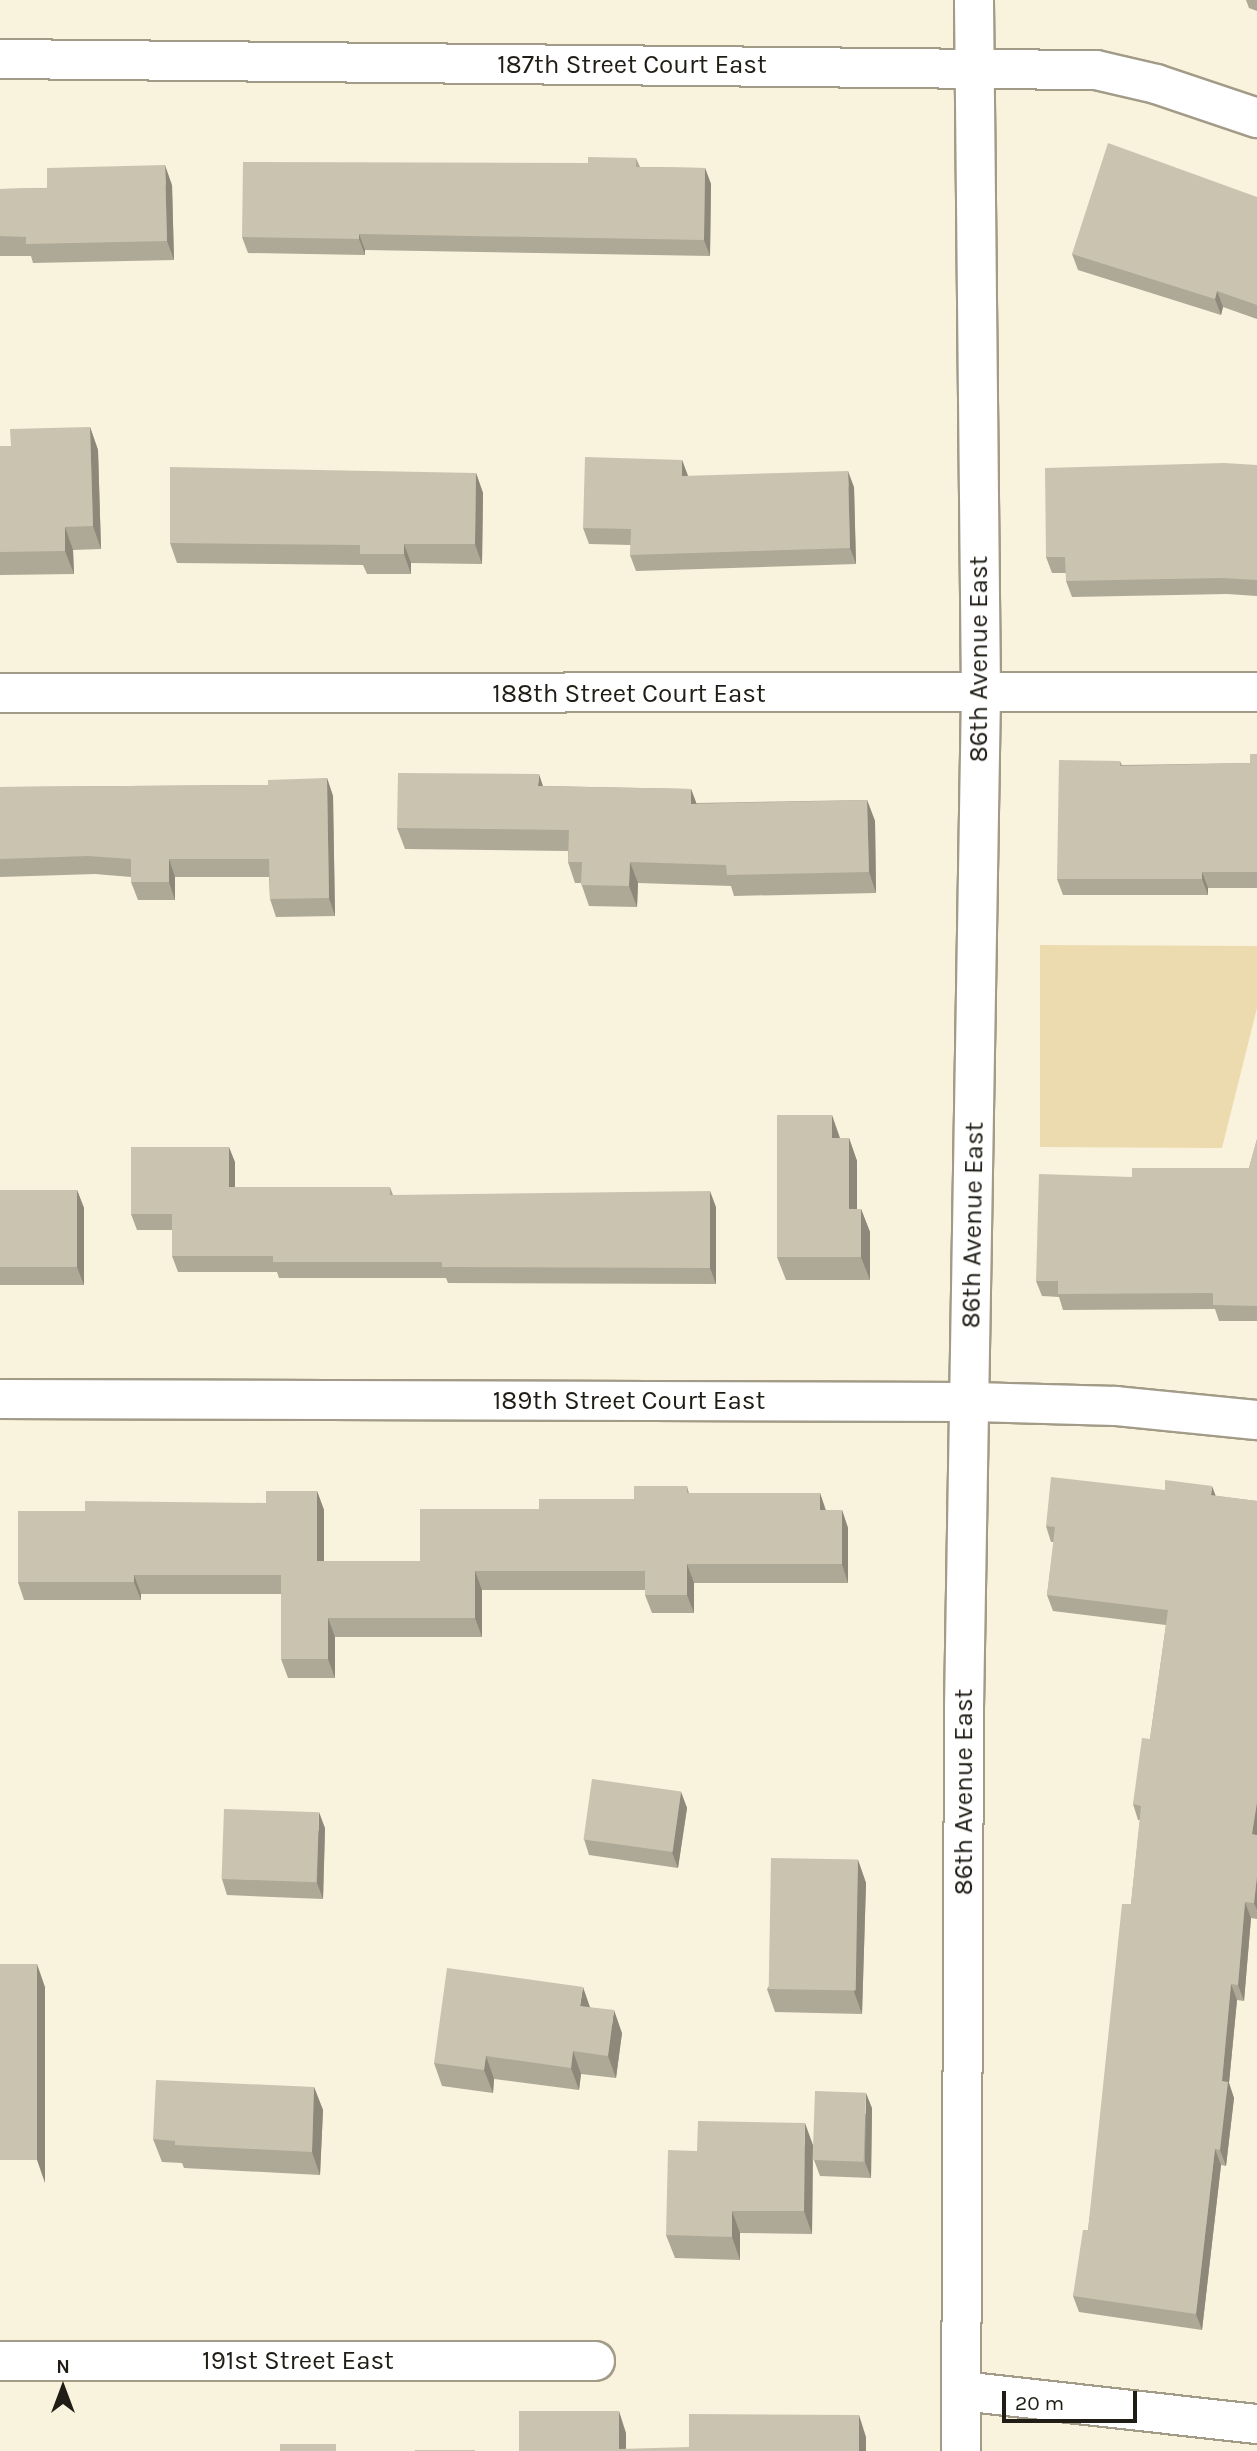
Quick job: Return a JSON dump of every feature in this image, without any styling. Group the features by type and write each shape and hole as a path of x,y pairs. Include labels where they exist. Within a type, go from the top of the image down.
{"street":[{"name":"86th Avenue East","path":"961,2451 964,1708 981,694 974,0"},
{"name":"187th Street Court East","path":"0,59 1096,71 1156,84 1257,118"},
{"name":"188th Street Court East","path":"0,693 1257,692"},
{"name":"189th Street Court East","path":"0,1399 971,1402 1116,1406 1257,1420"},
{"name":"191st Street East","path":"0,2361 595,2361"},
{"path":"961,2391 1257,2424"}],"shaded area":[{"path":"1040,945 1257,946 1257,1008 1222,1148 1040,1147"}],"building":[{"path":"1108,143 1257,197 1257,305 1217,291 1215,299 1072,254"},
{"path":"588,157 636,158 636,167 705,168 704,240 359,234 359,239 242,237 243,162 588,163"},
{"path":"165,165 167,241 26,244 26,237 0,236 0,189 47,188 47,168"},
{"path":"90,427 93,526 65,527 65,551 0,552 0,446 11,446 10,429"},
{"path":"585,457 682,460 682,476 848,471 850,548 630,555 631,529 583,528"},
{"path":"1224,463 1257,465 1257,580 1221,578 1066,581 1065,557 1046,557 1045,468"},
{"path":"170,467 476,473 475,544 404,544 404,554 360,554 360,545 170,543"},
{"path":"1250,754 1257,754 1257,872 1202,872 1202,879 1057,879 1059,760 1120,761 1120,766 1250,763"},
{"path":"398,773 539,774 538,786 691,789 691,804 867,800 869,872 727,875 726,865 630,862 629,886 581,885 582,862 568,862 569,830 397,828"},
{"path":"327,778 329,898 270,899 269,859 169,859 169,882 131,882 131,859 88,856 0,859 0,787 268,785 268,780"},
{"path":"777,1115 832,1115 832,1138 849,1138 849,1209 861,1209 861,1257 777,1257"},
{"path":"1257,1139 1257,1306 1213,1305 1213,1293 1058,1294 1058,1281 1036,1281 1039,1174 1132,1177 1132,1168 1249,1168"},
{"path":"131,1147 229,1147 229,1187 390,1187 390,1195 710,1191 710,1268 442,1267 442,1262 273,1262 273,1256 172,1256 172,1214 131,1214"},
{"path":"0,1190 77,1190 77,1267 0,1267"},
{"path":"1051,1477 1165,1490 1165,1480 1212,1486 1211,1495 1257,1501 1257,1802 1252,1834 1257,1835 1257,1876 1254,1903 1245,1902 1238,1985 1231,1984 1222,2081 1228,2082 1220,2150 1215,2149 1196,2314 1073,2296 1083,2230 1088,2230 1122,1904 1131,1904 1141,1806 1133,1804 1142,1738 1150,1739 1168,1610 1047,1595 1055,1527 1046,1526"},
{"path":"634,1486 687,1486 687,1493 820,1493 820,1510 842,1510 842,1564 687,1564 687,1595 645,1595 645,1571 475,1571 475,1618 328,1618 328,1659 281,1659 281,1575 134,1575 134,1582 18,1582 18,1511 85,1511 85,1501 266,1503 266,1491 317,1491 317,1561 420,1561 420,1509 539,1509 539,1499 634,1499"},
{"path":"592,1779 681,1792 673,1852 584,1839"},
{"path":"224,1809 319,1812 316,1882 222,1879"},
{"path":"771,1858 858,1860 856,1990 769,1989"},
{"path":"0,1964 37,1964 37,2160 0,2160"},
{"path":"447,1968 583,1987 580,2006 614,2010 608,2056 573,2051 571,2068 486,2056 484,2070 434,2063"},
{"path":"156,2080 314,2087 312,2152 175,2145 175,2141 153,2139"},
{"path":"815,2091 866,2093 864,2162 813,2160"},
{"path":"698,2121 805,2123 804,2211 732,2211 732,2237 666,2235 668,2150 697,2151"},
{"path":"519,2411 619,2411 619,2449 689,2447 689,2414 859,2415 859,2451 519,2451"},
{"path":"280,2444 336,2444 336,2451 280,2451"},
{"path":"415,2450 475,2451 415,2451"}]}
